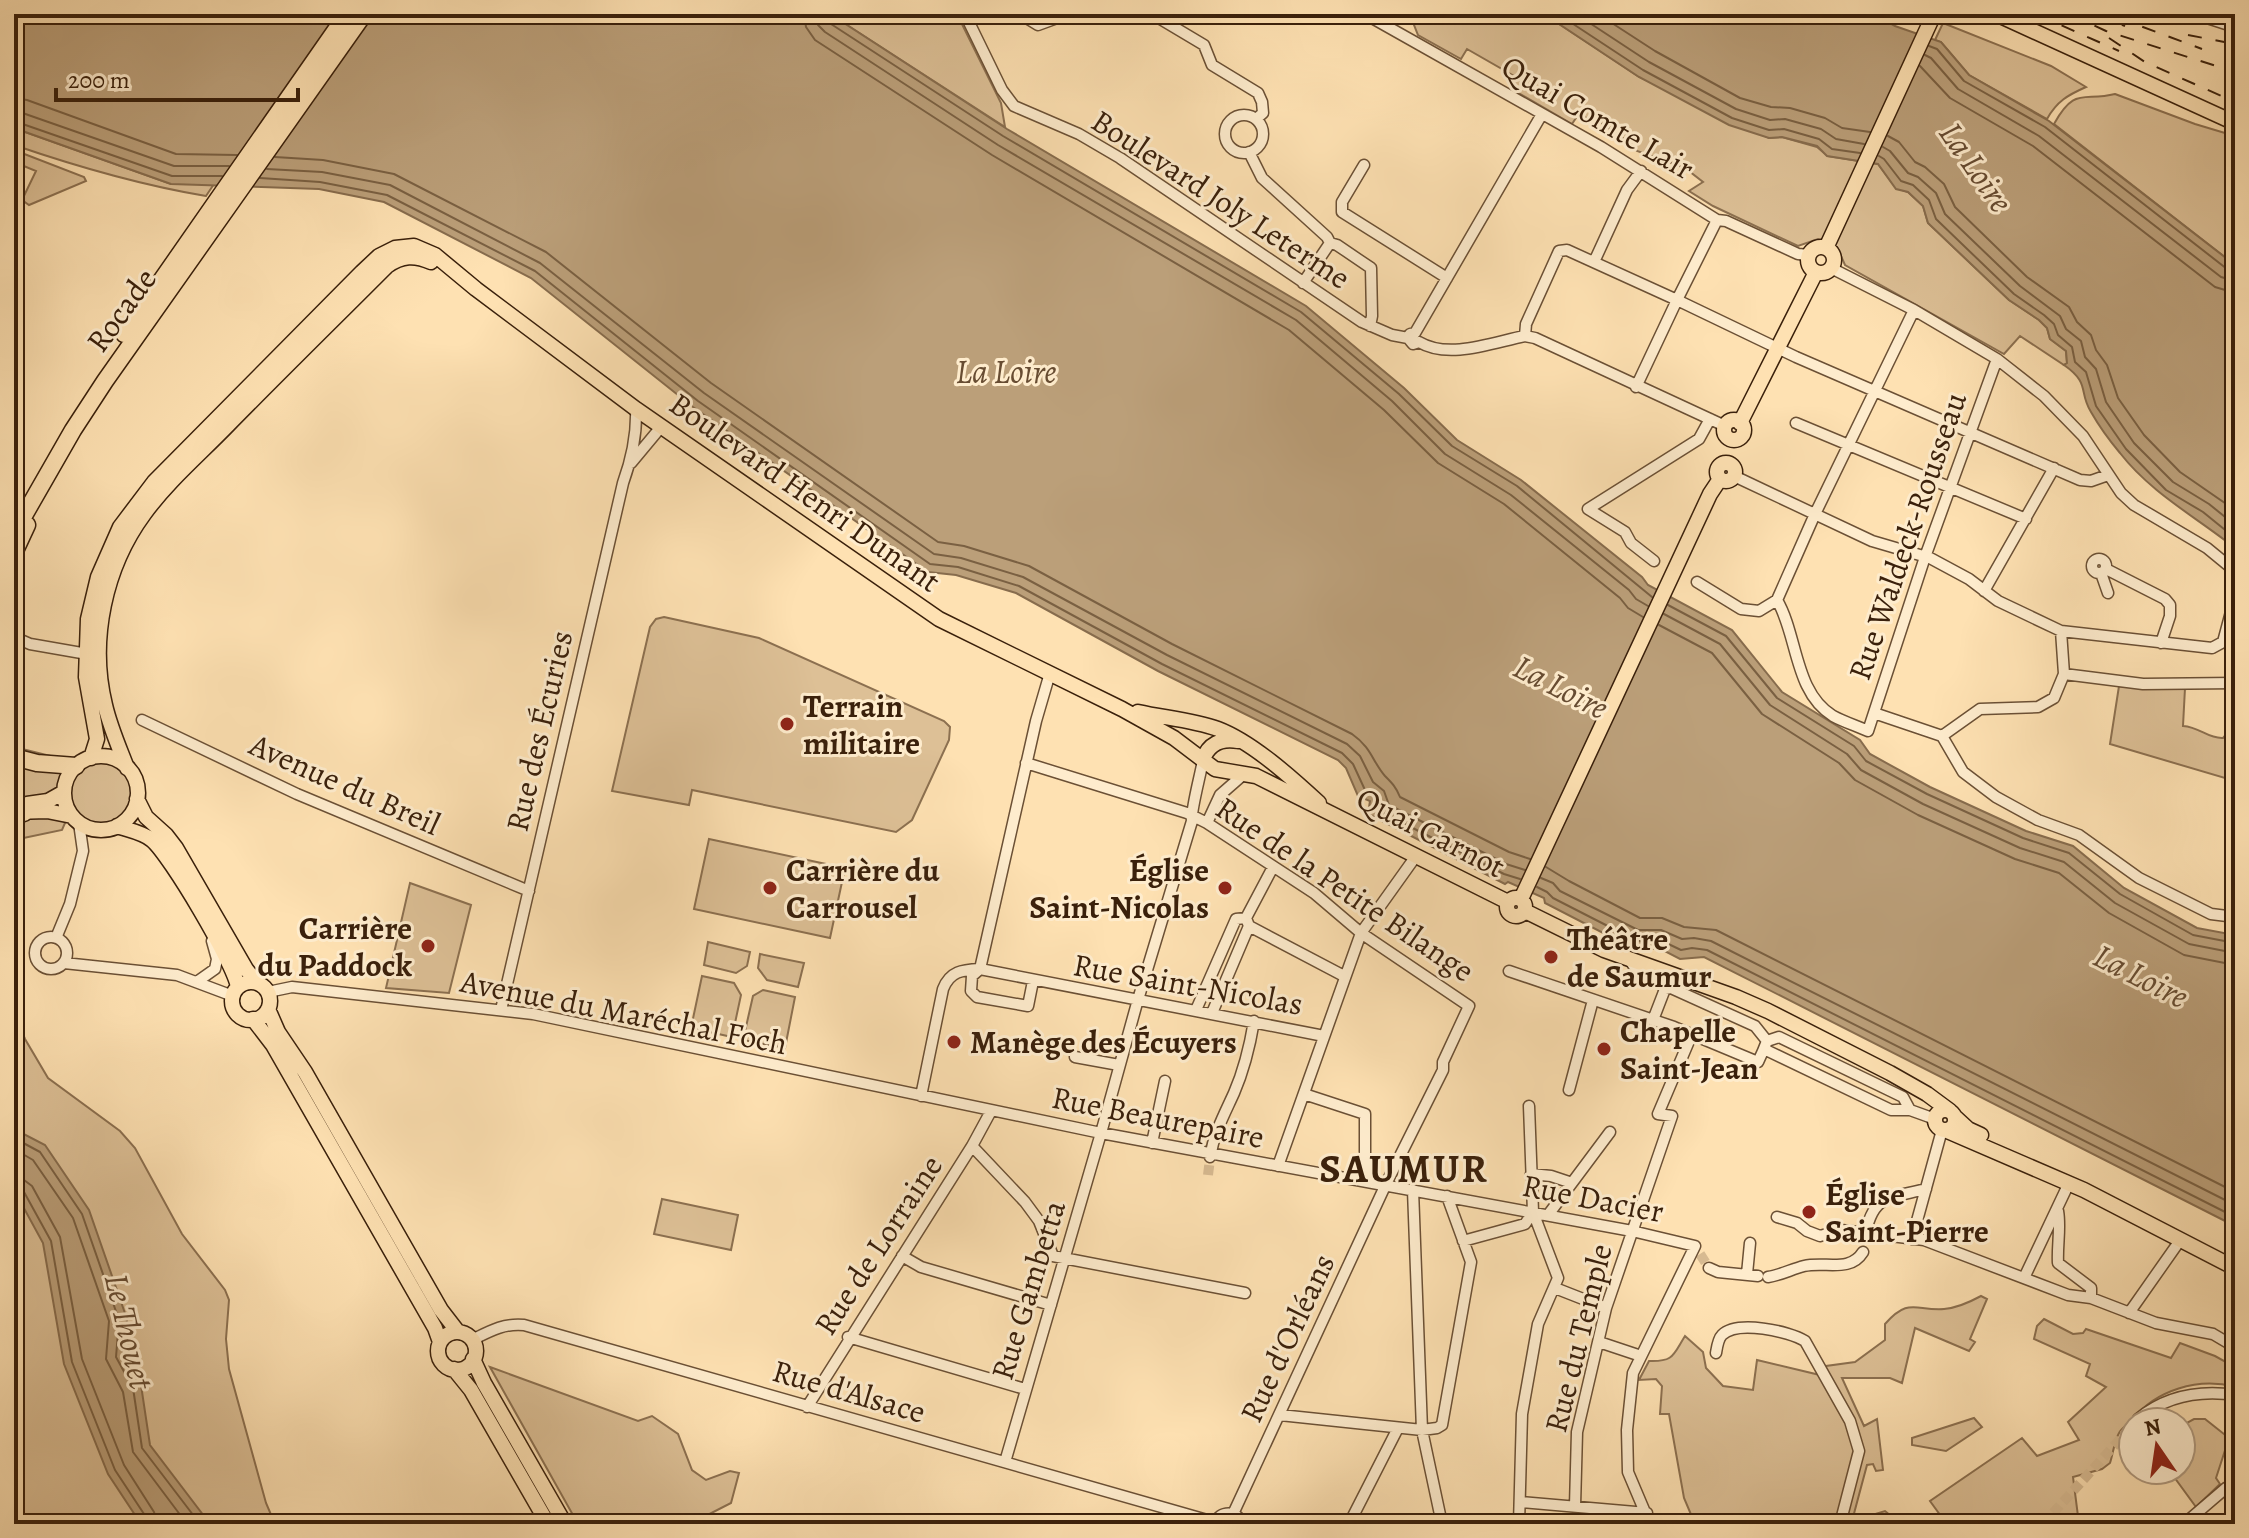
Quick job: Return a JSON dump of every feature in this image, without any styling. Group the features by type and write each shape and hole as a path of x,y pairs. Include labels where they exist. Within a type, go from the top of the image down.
{"highway":[{"path":"211,220 347,14"},
{"path":"14,512 96,375 364,14"},
{"name":"Rocade","path":"14,533 73,430 138,331 192,260 211,220"},
{"path":"14,553 59,468 192,260"},
{"path":"14,757 37,763 84,762"}],"main road":[{"path":"1826,248 1934,14"},
{"path":"1996,14 2235,123"},
{"name":"Boulevard Henri Dunant","path":"92,655 90,606 111,544 133,506 362,272 387,251 414,246 435,255 636,409 939,619 1122,709"},
{"path":"1824,270 1809,263 1809,255 1814,249 1826,248"},
{"path":"1520,900 1710,494 1728,473 1733,430 1834,257 1826,248"},
{"path":"75,819 66,804 64,792 66,782 96,745 87,686 92,655"},
{"path":"92,655 105,707 127,768 136,782 137,799 146,817 172,841 246,969 262,988 278,1032 305,1072 441,1310 458,1332 472,1340 475,1349 473,1359 465,1367 454,1369"},
{"name":"Quai Carnot","path":"1122,709 1202,724 1227,733 1328,811"},
{"name":"Quai Carnot","path":"1122,709 1226,772 1256,776 1416,856 1520,900 1604,950 1758,1007 1927,1094 1944,1120"},
{"path":"1203,760 1208,749 1227,739 1247,746 1251,762 1244,774"},
{"path":"1215,743 1215,761 1226,772"},
{"path":"84,762 107,757 127,768"},
{"path":"17,811 64,792"},
{"path":"17,811 47,811 75,819 97,830 117,826 126,820 137,799"},
{"path":"117,826 153,841 206,921 231,965 237,1013 253,1019 259,1018 268,1009"},
{"path":"236,991 247,982 262,988"},
{"path":"253,1019 273,1045 435,1328 440,1342 439,1358 454,1369 471,1390 548,1524"},
{"path":"1944,1120 1961,1135 2069,1183"},
{"path":"1944,1120 1968,1129 2235,1268"},
{"path":"440,1342 448,1334 458,1332"},
{"path":"473,1359 565,1524"}],"street":[{"name":"Boulevard Joly Leterme","path":"965,14 1002,90 1014,106 1095,143 1370,326 1392,335 1414,338 1426,346 1454,350 1525,336"},
{"path":"1020,14 1038,25 1068,14"},
{"path":"1152,14 1204,45 1212,65 1258,93 1263,113 1256,119"},
{"name":"Quai Comte Lair","path":"1365,14 1641,171 1717,220 1726,221 1798,254 1809,255"},
{"path":"2195,14 2235,27"},
{"path":"1414,338 1542,114"},
{"path":"1239,116 1256,119 1263,130 1257,148 1249,152 1233,149 1229,144 1226,130 1239,116"},
{"path":"1249,152 1262,178 1330,243 1371,268 1370,326"},
{"path":"1364,165 1342,202 1342,212 1447,278"},
{"path":"1594,262 1627,190 1641,171"},
{"path":"1636,387 1717,220"},
{"path":"1303,283 1330,243"},
{"path":"1733,430 1525,336 1526,324 1559,251 1567,250 1778,349 2080,480 2091,481 2108,475"},
{"path":"1824,270 1914,310 1997,359 2044,396 2083,436 2121,493 2134,505 2207,548 2235,571"},
{"path":"1697,582 1741,609 1759,611 1777,600 1914,310"},
{"name":"Rue Waldeck-Rousseau","path":"1777,600 1788,619 1810,694 1832,715 1868,731 1925,557 1997,359"},
{"name":"Rue des Écuries","path":"501,1010 630,464 637,431 636,409"},
{"path":"1654,561 1631,543 1625,532 1588,509 1699,439 1710,419"},
{"path":"1796,423 2026,519"},
{"name":"Rue des Écuries","path":"630,464 661,427"},
{"path":"1984,591 2054,468"},
{"path":"1728,473 1872,541 1925,557 1969,579 1998,601 2061,631 2217,646 2223,642 2235,597"},
{"path":"2108,593 2104,571 2165,599 2170,605 2170,616 2161,643"},
{"path":"1942,736 1980,709 2038,707 2054,698 2064,674 2061,631"},
{"path":"14,637 30,644 92,655"},
{"path":"1038,982 1028,1006 977,997 971,991 972,976 980,969 1026,763 1050,673"},
{"path":"2064,674 2143,684 2235,683"},
{"path":"1874,713 1942,736 1963,772 1996,797 2038,820 2079,835 2139,878 2211,914 2235,917"},
{"name":"Avenue du Breil","path":"142,720 297,794 529,891"},
{"name":"Rue Gambetta","path":"1005,1462 1137,1000 1187,839 1203,760"},
{"name":"Rue de la Petite Bilange","path":"1026,763 1207,823 1314,893 1361,933 1469,1006"},
{"path":"1207,823 1220,795 1244,774"},
{"path":"56,938 84,845 75,819"},
{"path":"1278,1166 1361,933 1416,856"},
{"path":"1196,1010 1273,867"},
{"path":"198,981 211,973 216,964 206,921"},
{"path":"1244,921 1344,976"},
{"path":"1212,1013 1244,921"},
{"path":"56,938 41,941 36,948 40,965 47,969 64,963 177,975 236,991"},
{"path":"56,938 66,949 64,963"},
{"path":"1630,959 1633,967 1665,989"},
{"path":"921,1096 946,981 954,973 980,969"},
{"name":"Rue Saint-Nicolas","path":"980,969 1324,1036"},
{"path":"1509,971 1692,1034 1758,1062 1765,1046 1779,1037 1892,1091 1908,1102 1910,1110"},
{"name":"Avenue du Maréchal Foch","path":"262,988 292,987 566,1020 921,1096"},
{"path":"1665,989 1671,988 1755,1026 1765,1046 1774,1053 1891,1110 1910,1110 1944,1120 1912,1239"},
{"path":"1653,1020 1665,989"},
{"path":"1569,1090 1593,1000"},
{"name":"Rue d'Orléans","path":"1233,1514 1386,1184 1443,1070 1443,1062 1469,1006"},
{"path":"1210,1156 1219,1122 1245,1064 1254,1021"},
{"name":"Rue du Temple","path":"1575,1506 1577,1432 1606,1308 1672,1116 1658,1114 1692,1034"},
{"path":"1075,1057 1119,1065"},
{"path":"1152,1143 1165,1081"},
{"path":"1304,1094 1365,1114 1365,1181"},
{"name":"Rue Beaurepaire","path":"921,1096 1210,1156 1386,1184"},
{"path":"1519,1524 1524,1401 1538,1324 1558,1278 1533,1212 1529,1106"},
{"name":"Rue de Lorraine","path":"807,1407 991,1111"},
{"path":"1548,1215 1610,1132"},
{"path":"972,1146 1039,1221 1053,1256 1245,1293"},
{"path":"1531,1174 1572,1183"},
{"path":"2024,1278 2069,1183"},
{"name":"Rue Dacier","path":"1386,1184 1632,1231 1698,1250 1641,1356"},
{"path":"1865,1235 1869,1216 1880,1202 1890,1196 1926,1189"},
{"path":"1413,1190 1422,1430 1442,1524"},
{"path":"1280,1415 1422,1430 1442,1425 1471,1262 1447,1196"},
{"path":"2058,1211 2058,1263 2091,1288 2091,1298"},
{"path":"1463,1241 1525,1224 1533,1212"},
{"path":"1777,1217 1797,1223 1820,1236 1841,1230 1912,1239 1949,1248 2068,1295 2091,1298 2156,1323 2207,1332 2235,1347"},
{"path":"2129,1313 2181,1239"},
{"path":"1750,1243 1757,1275"},
{"path":"1709,1268 1757,1275 1805,1265 1850,1264 1857,1261 1863,1252"},
{"path":"902,1256 921,1267 1051,1305"},
{"path":"1555,1288 1606,1308"},
{"name":"Rue d'Alsace","path":"472,1340 495,1328 524,1325 1214,1523"},
{"path":"1716,1353 1720,1336 1741,1326 1795,1336 1805,1341 1850,1421 1859,1451 1840,1524"},
{"path":"848,1337 1025,1389"},
{"path":"1599,1342 1641,1356 1631,1384 1626,1454 1633,1488 1649,1518"},
{"path":"2158,1406 2192,1394 2235,1395"},
{"path":"1349,1524 1398,1428"},
{"path":"2184,1524 2235,1483"},
{"path":"1520,1502 1575,1506 1649,1518"},
{"path":"1214,1523 1220,1515 1233,1514 1243,1524"}],"shaded area":[{"path":"830,14 957,14 1001,103 1005,127"},
{"path":"1400,14 1544,14 1639,77 1769,138 1782,137 1817,147 1828,156 1878,164 1896,188 1908,192 1923,206 1928,223 2009,300 2047,328 2050,339 2066,351 2067,363 2064,365 2020,336 2004,354 1845,265 1837,247 1818,239 1798,246 1713,206 1689,191 1703,182 1685,168 1637,151 1601,123 1578,115 1572,124 1510,88 1514,76 1467,49 1461,59 1418,35 1412,20"},
{"path":"1943,23 2051,66 2086,87 2064,99 2047,119 1969,75 1941,42 1935,40"},
{"path":"2115,94 2235,136 2235,265 2054,124 2074,100"},
{"path":"14,128 171,184 214,184 206,196 109,175 14,145"},
{"path":"14,150 84,177 86,181 29,205 22,200 36,171 14,162"},
{"name":"Terrain militaire","path":"664,617 759,638 944,721 950,727 949,740 912,820 896,832 692,790 689,805 612,791 650,627 656,619"},
{"path":"2119,686 2185,688 2183,726 2218,738 2235,730 2235,781 2110,744"},
{"path":"14,747 59,758 63,772 65,823 62,830 14,840"},
{"path":"101,762 123,771 132,793 123,815 101,824 79,815 70,793 79,771"},
{"name":"Carrière du Carrousel","path":"709,839 845,868 830,938 694,909"},
{"name":"Carrière du Paddock","path":"410,883 471,905 449,993 386,988"},
{"path":"708,942 750,952 747,966 736,973 704,965"},
{"path":"760,954 804,963 798,987 767,980 758,968"},
{"path":"702,976 734,983 741,995 732,1037 691,1028"},
{"path":"763,990 795,997 785,1048 743,1040 753,996"},
{"path":"14,1012 25,1039 48,1078 120,1131 135,1148 182,1234 225,1290 229,1300 226,1339 229,1369 266,1503 275,1524 14,1524"},
{"path":"662,1199 738,1215 731,1250 654,1234"},
{"path":"1981,1296 1987,1299 1970,1339 1975,1342 1969,1351 1915,1328 1902,1383 1890,1378 1842,1378 1864,1426 1877,1419 1883,1470 1876,1471 1873,1464 1867,1465 1852,1521 1885,1511 1901,1524 1695,1524 1684,1498 1669,1414 1660,1414 1662,1386 1656,1379 1639,1380 1649,1361 1668,1359 1685,1336 1703,1352 1706,1368 1723,1386 1753,1390 1757,1360 1820,1375 1826,1366 1855,1362 1885,1340 1885,1324 1900,1311 1913,1307 1949,1308"},
{"path":"2044,1319 2073,1334 2083,1333 2086,1329 2171,1358 2180,1343 2235,1367 2235,1387 2192,1385 2165,1394 2147,1406 2117,1406 2117,1438 2110,1463 2102,1469 2073,1477 2079,1524 1939,1524 1943,1519 1930,1501 2022,1438 2037,1456 2079,1440 2068,1422 2106,1387 2086,1376 2090,1364 2034,1339 2037,1326"},
{"path":"490,1367 638,1421 652,1416 678,1434 692,1470 706,1480 730,1471 739,1473 731,1503 690,1524 578,1524"},
{"path":"1974,1418 1982,1427 1946,1451 1912,1445 1912,1438"},
{"path":"2197,1419 2205,1419 2229,1438 2216,1478 2220,1484 2196,1507 2181,1486 2197,1486"}],"water":[{"name":"La Loire","path":"14,14 830,14 1007,129 1306,306 1404,388 1457,440 1521,480 1648,585 1732,630 1782,692 1860,740 1870,754 1930,787 2026,831 2073,846 2124,888 2197,928 2235,935 2235,1226 1704,957 1680,959 1659,948 1638,951 1545,903 1544,898 1508,882 1505,884 1368,814 1370,801 1358,796 1346,768 1338,760 1158,671 1016,593 956,575 928,572 693,407 531,278 384,202 319,189 171,184 14,128"},
{"name":"La Loire","path":"1544,14 1874,14 1895,26 1941,42 1969,75 2049,121 2235,265 2235,548 2132,467 2094,417 2078,377 2064,365 2067,363 2066,351 2050,339 2047,328 2009,300 1928,223 1923,206 1908,192 1896,189 1878,164 1827,156 1817,146 1782,137 1769,138 1729,125 1639,77"},
{"name":"Le Thouet","path":"14,1129 45,1145 89,1210 127,1319 123,1356 141,1385 150,1445 210,1524 141,1524 108,1474 64,1364 43,1243 14,1190"}],"tunnel":[{"path":"1208,1175 1210,1159"},
{"path":"1700,1254 1709,1268"},
{"path":"2043,1524 2117,1443"}],"railway":[{"path":"2036,14 2119,51"},
{"path":"2069,14 2106,31 2235,72"},
{"path":"2096,14 2125,26"},
{"path":"2116,17 2202,49"},
{"path":"2188,35 2235,44"},
{"path":"2109,38 2145,62 2235,102"}],"place":[{"name":"Terrain militaire","path":"787,724"},
{"name":"Carrière du Carrousel","path":"770,888"},
{"name":"Église Saint-Nicolas","path":"1225,888"},
{"name":"Carrière du Paddock","path":"428,946"},
{"name":"Théâtre de Saumur","path":"1551,957"},
{"name":"Manège des Écuyers","path":"954,1042"},
{"name":"Chapelle Saint-Jean","path":"1604,1049"},
{"name":"Église Saint-Pierre","path":"1809,1212"}],"district":[{"name":"SAUMUR","path":"1404,1168"}]}
